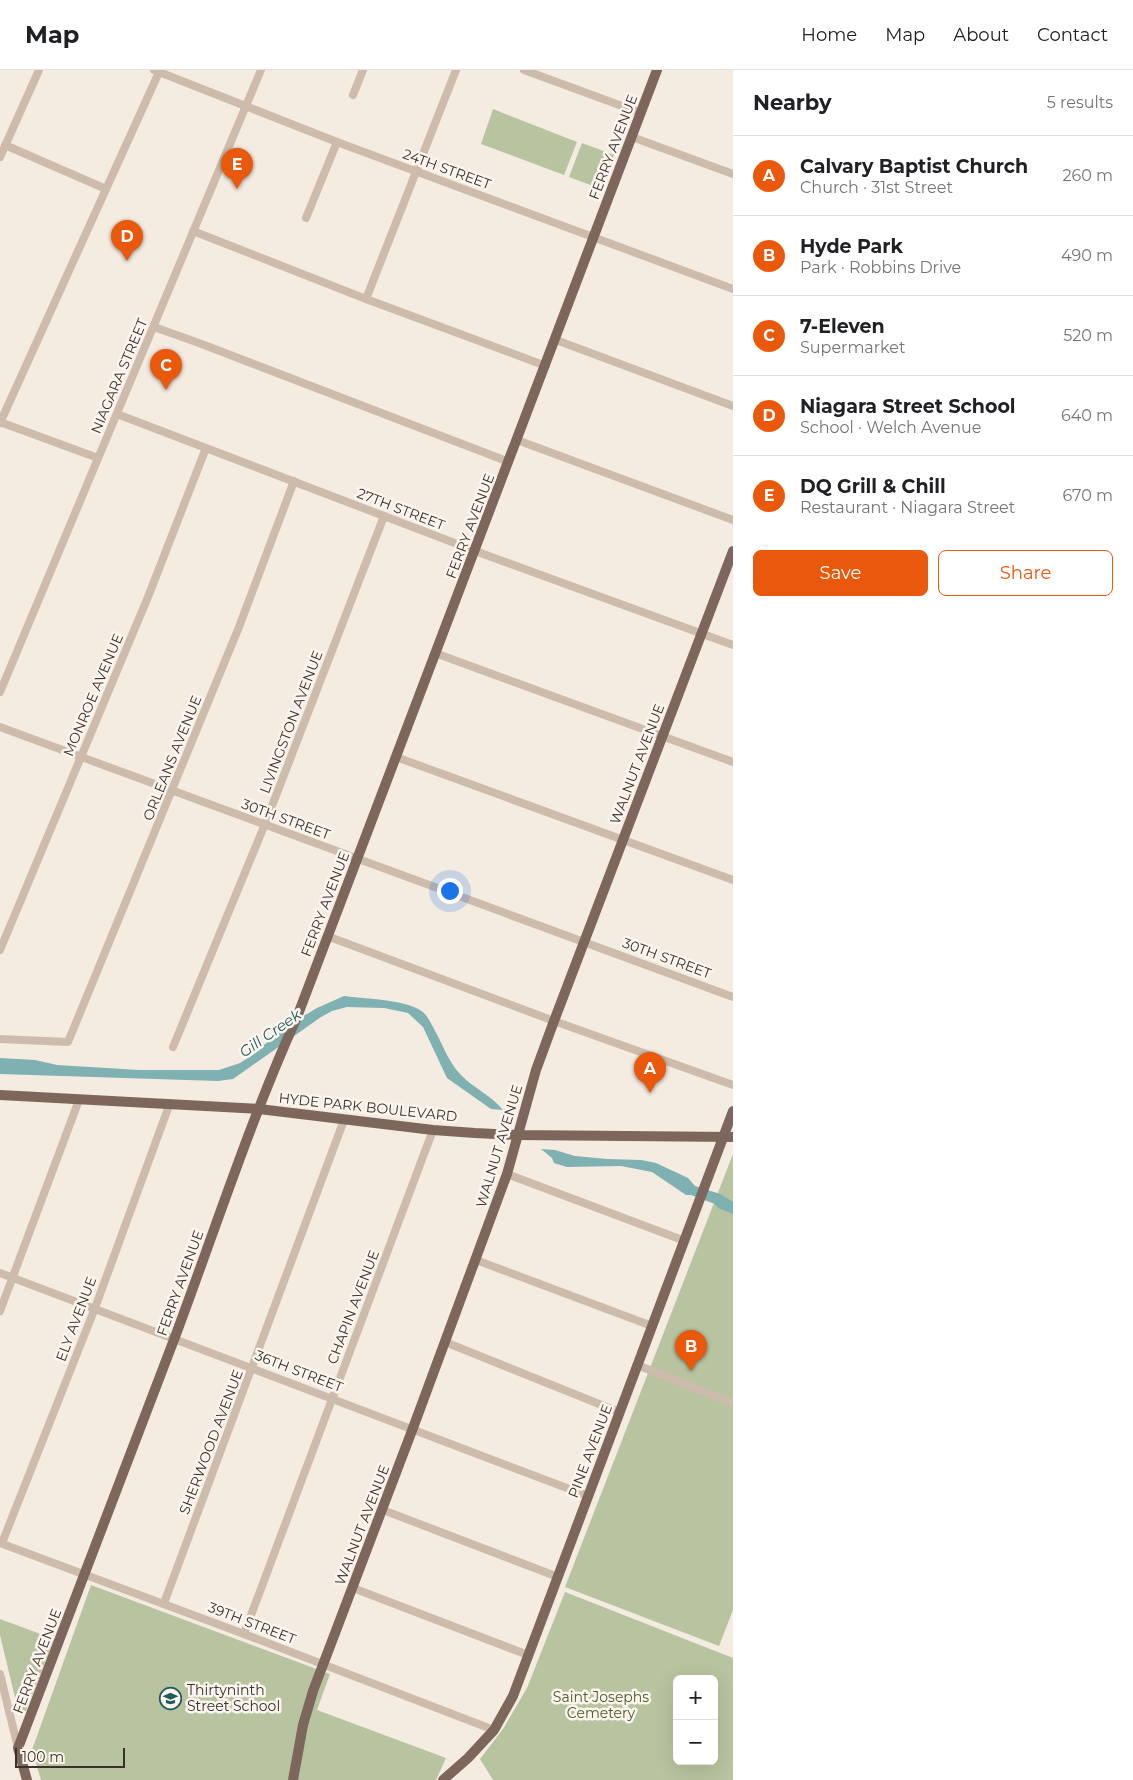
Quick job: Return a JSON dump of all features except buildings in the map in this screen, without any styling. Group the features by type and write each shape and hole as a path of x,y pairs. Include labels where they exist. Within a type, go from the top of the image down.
{"main road":[{"name":"FERRY AVENUE","path":"18,1748 175,1338 259,1109 282,1049 297,1017 658,70"},
{"name":"WALNUT AVENUE","path":"293,1780 303,1725 323,1664 507,1174 536,1070 554,1021 733,551"},
{"name":"HYDE PARK BOULEVARD","path":"0,1095 259,1109 433,1130 517,1135 728,1137"},
{"name":"PINE AVENUE","path":"443,1780 468,1758 494,1730 513,1696 705,1188 728,1137 733,1112"},
{"path":"18,1748 27,1780"}],"street":[{"path":"0,157 39,70"},
{"name":"NIAGARA STREET","path":"0,692 262,70"},
{"path":"353,95 363,70"},
{"path":"366,299 456,70"},
{"path":"524,70 641,113"},
{"path":"98,458 0,422 158,71"},
{"name":"24TH STREET","path":"158,71 337,142 733,289"},
{"path":"632,137 733,174"},
{"path":"306,218 337,142"},
{"path":"5,145 106,189"},
{"path":"193,231 366,299 546,366"},
{"path":"154,327 509,462"},
{"path":"556,340 733,406"},
{"name":"27TH STREET","path":"117,414 475,551 733,645"},
{"path":"517,440 733,520"},
{"name":"MONROE AVENUE","path":"0,950 148,597 206,448"},
{"name":"ORLEANS AVENUE","path":"0,1039 68,1042 240,627 294,481"},
{"name":"LIVINGSTON AVENUE","path":"173,1047 265,824 384,516"},
{"path":"435,653 733,762"},
{"name":"30TH STREET","path":"0,727 733,997"},
{"path":"396,757 733,880"},
{"path":"327,936 554,1021 733,1085"},
{"path":"0,1311 79,1100"},
{"name":"ELY AVENUE","path":"1,1543 94,1308 170,1103"},
{"name":"SHERWOOD AVENUE","path":"164,1604 344,1120"},
{"name":"CHAPIN AVENUE","path":"244,1634 433,1130"},
{"path":"507,1174 685,1241"},
{"path":"476,1260 652,1326"},
{"name":"36TH STREET","path":"0,1272 588,1496"},
{"path":"445,1342 619,1412"},
{"path":"637,1365 733,1403"},
{"path":"382,1510 558,1577"},
{"name":"39TH STREET","path":"1,1543 494,1730"},
{"path":"353,1588 528,1655"},
{"path":"0,1674 18,1748"}],"green space":[{"path":"493,109 577,142 564,175 481,144"},
{"path":"582,143 614,155 601,189 569,177"},
{"path":"733,1154 733,1610 719,1646 565,1587"},
{"path":"91,1585 330,1674 317,1710 446,1758 436,1780 41,1780 32,1750"},
{"name":"Saint Josephs Cemetery","path":"565,1592 733,1658 733,1780 493,1780 480,1759 503,1729 527,1688"},
{"path":"0,1619 54,1639 26,1711 18,1710 0,1635"}],"water":[{"path":"344,996 409,1005 425,1014 460,1074 503,1110 491,1109 447,1078 423,1027 408,1013 384,1008 347,1007 332,1011 233,1079 218,1081 0,1074 0,1058 35,1060 57,1065 139,1070 219,1070 240,1063 254,1054 282,1029 317,1008"},
{"path":"541,1149 555,1150 575,1156 641,1160 656,1163 688,1178 695,1186 720,1194 733,1202 733,1214 718,1208 715,1204 686,1195 652,1172 621,1166 567,1167 554,1163 552,1158"}],"place":[{"name":"DQ Grill & Chill","path":"237,189"},
{"name":"Niagara Street School","path":"127,261"},
{"name":"7-Eleven","path":"166,390"},
{"name":"Calvary Baptist Church","path":"650,1093"},
{"name":"Hyde Park","path":"691,1371"},
{"name":"Thirtyninth Street School","path":"171,1698"}],"water label":[{"name":"Gill Creek","path":"270,1033"}]}
